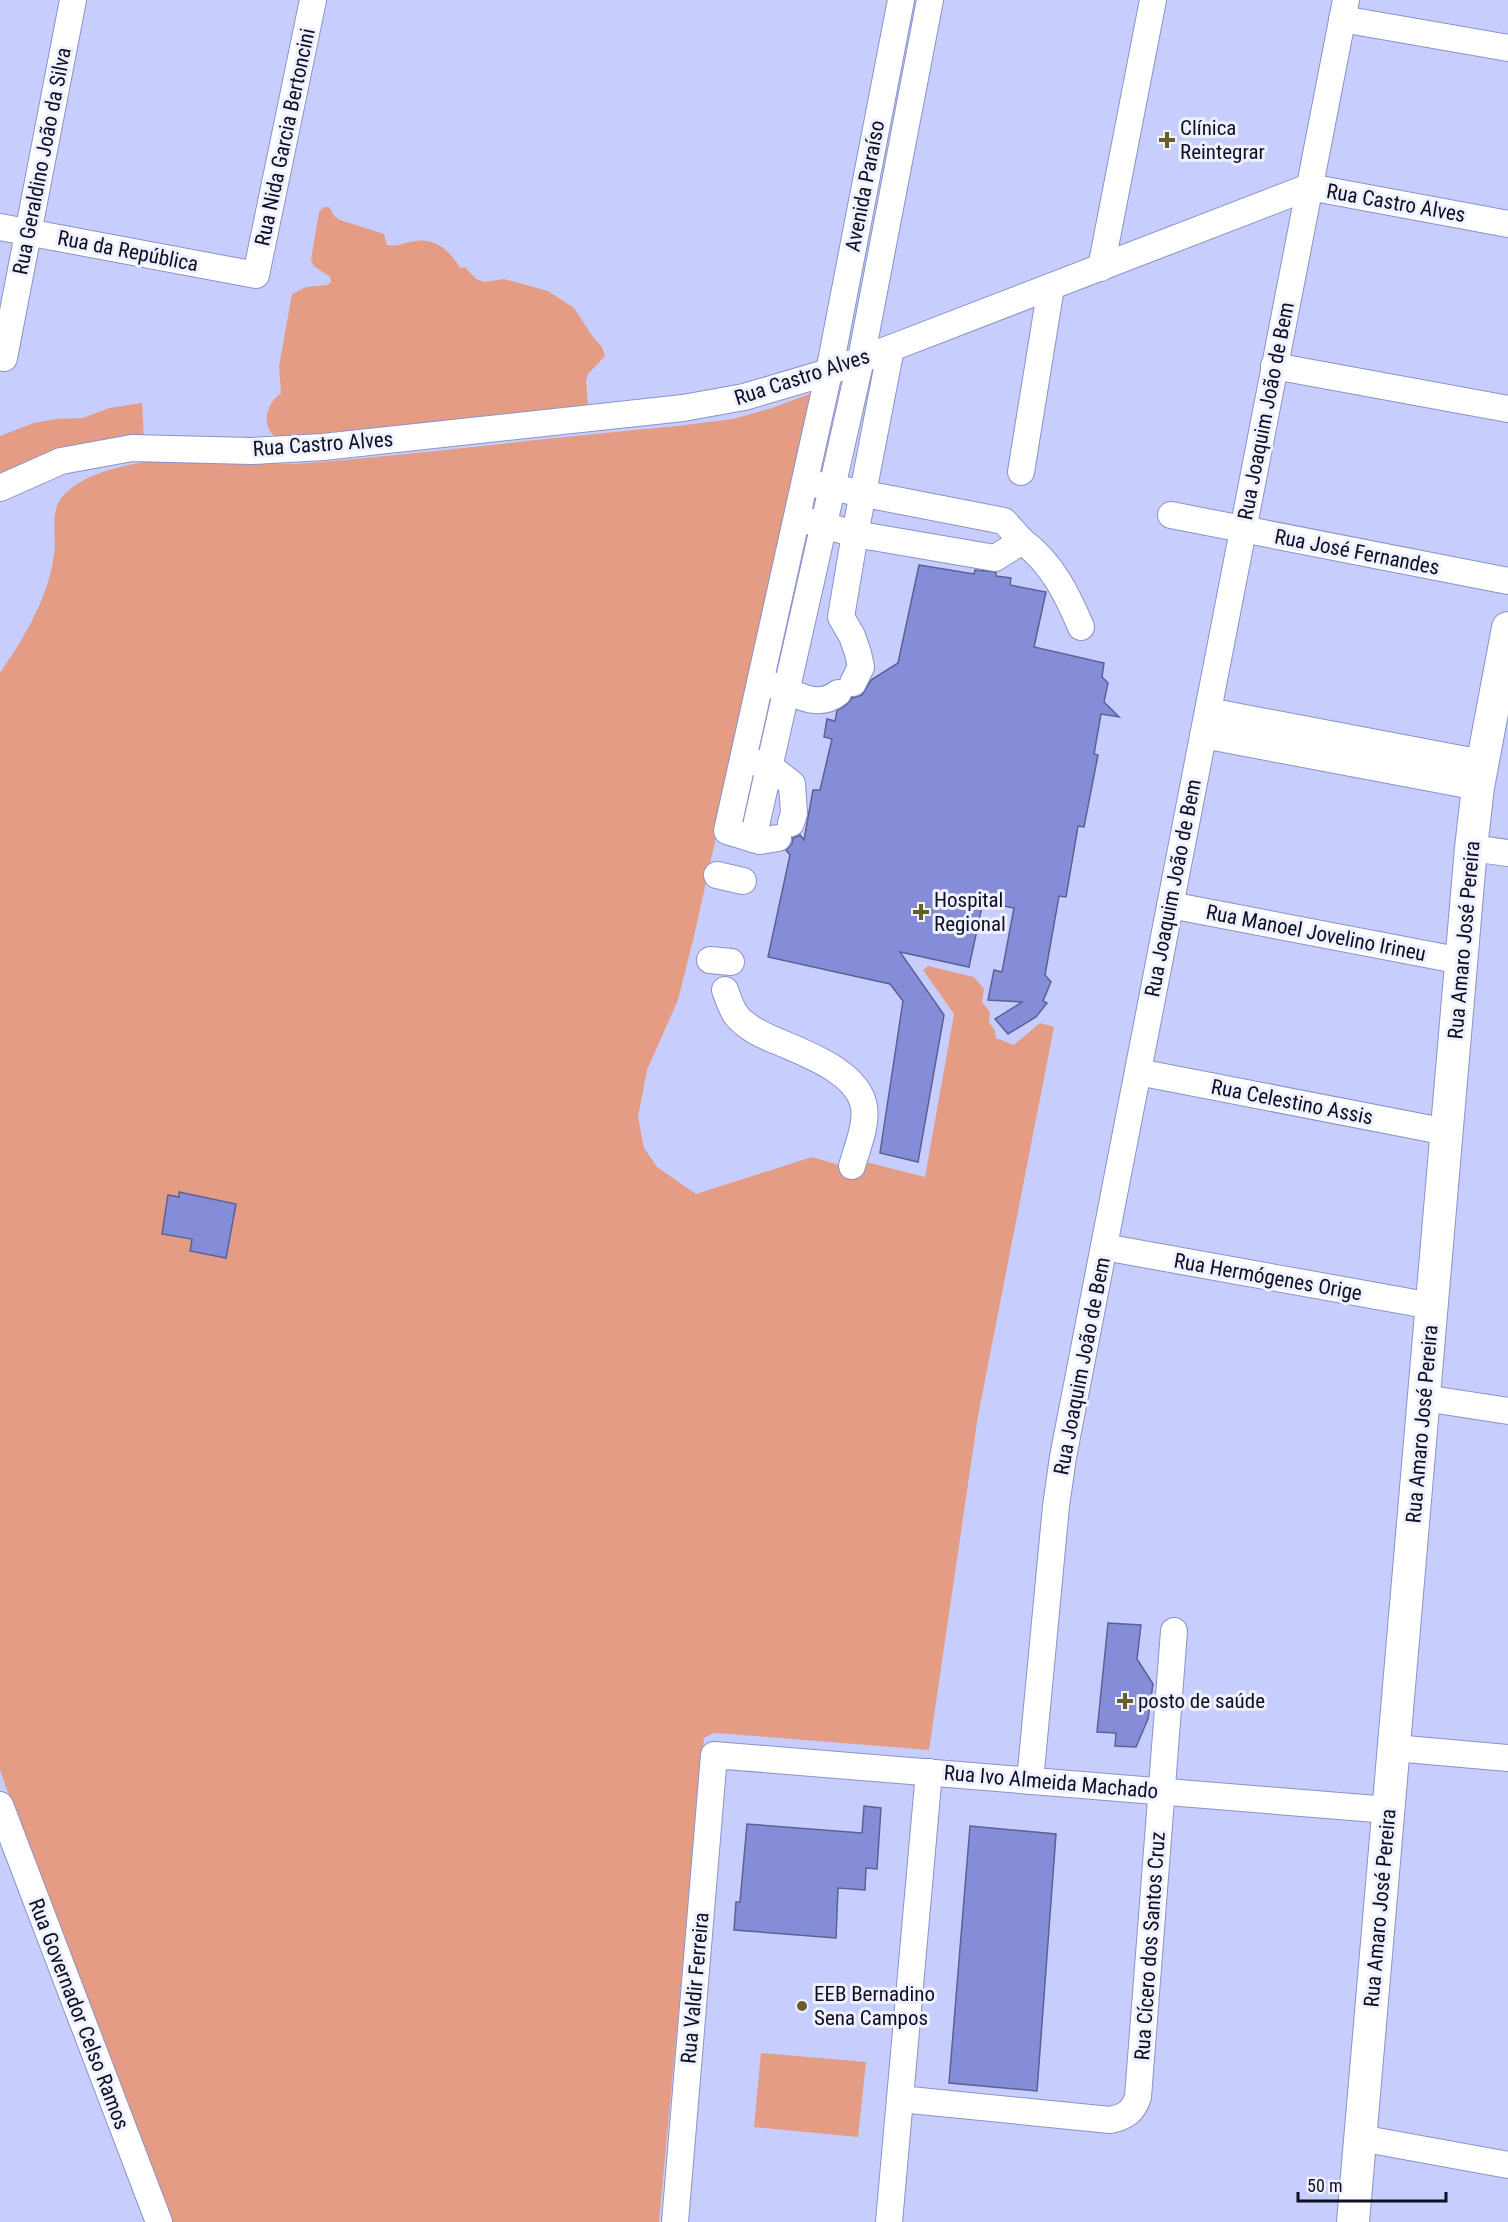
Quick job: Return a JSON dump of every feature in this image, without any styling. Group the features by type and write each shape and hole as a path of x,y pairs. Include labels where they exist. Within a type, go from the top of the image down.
{"main road":[{"name":"Rua Amaro José Pereira","path":"1353,2222 1471,848 1480,775 1508,628"}],"street":[{"name":"Rua Geraldino João da Silva","path":"4,358 73,0"},
{"name":"Rua Nida Garcia Bertoncini","path":"256,275 313,0"},
{"name":"Avenida Paraíso","path":"901,0 829,372 727,831 774,833 769,766 861,359 930,0"},
{"path":"1101,268 1153,0"},
{"path":"1344,10 1508,48"},
{"name":"Rua Joaquim João de Bem","path":"1030,1781 1063,1457 1344,10"},
{"name":"Rua Castro Alves","path":"0,488 61,461 113,450 132,448 252,451 302,449 683,408 744,397 778,389 829,372 1309,187 1508,224"},
{"name":"Rua da República","path":"0,227 256,275"},
{"path":"1021,472 1052,287"},
{"path":"841,617 891,348"},
{"path":"1274,366 1508,409"},
{"path":"804,482 1004,521 1022,541 1037,552 1054,574 1070,600 1081,627"},
{"path":"954,551 961,512"},
{"name":"Rua José Fernandes","path":"1171,515 1508,581"},
{"path":"796,519 855,534 995,558 1022,541"},
{"path":"760,680 816,702 828,701 846,688 861,667 852,636 841,617 809,587 783,577"},
{"path":"1205,723 1480,775"},
{"path":"743,759 769,766 792,784 794,813 774,833"},
{"path":"1471,848 1508,854"},
{"path":"717,875 743,881"},
{"name":"Rua Manoel Jovelino Irineu","path":"1170,905 1462,961"},
{"path":"724,990 737,1016 752,1029 835,1068 855,1084 864,1107 862,1129 852,1166"},
{"name":"Rua Celestino Assis","path":"1138,1072 1447,1132"},
{"name":"Rua Hermógenes Orige","path":"1104,1247 1432,1306"},
{"path":"1424,1398 1508,1411"},
{"name":"Rua Cícero dos Santos Cruz","path":"900,2099 1110,2120 1128,2114 1135,2106 1138,2097 1174,1631"},
{"path":"1394,1748 1508,1758"},
{"name":"Rua Ivo Almeida Machado","path":"714,1755 1388,1810"},
{"name":"Rua Valdir Ferreira","path":"675,2222 714,1755"},
{"path":"889,2222 929,1772"},
{"name":"Rua Governador Celso Ramos","path":"0,1805 159,2222"},
{"path":"1360,2138 1508,2165"}],"shaded area":[{"path":"324,207 329,207 334,216 340,220 384,234 387,245 416,241 436,244 452,257 460,268 465,267 476,279 484,282 504,279 548,291 574,308 602,347 605,356 588,374 586,381 588,403 585,407 507,417 499,413 494,418 468,423 277,438 268,427 267,415 272,403 281,393 279,366 292,294 306,287 327,285 331,282 330,277 314,266 311,260 319,212"},
{"path":"815,392 695,932 678,1000 647,1070 638,1117 644,1148 657,1167 696,1194 812,1157 849,1168 866,1162 925,1177 954,1014 923,970 928,966 974,977 984,989 982,1002 990,1012 989,1022 995,1031 996,1038 1014,1045 1040,1023 1054,1027 978,1416 929,1750 713,1733 704,1738 659,2222 170,2222 56,1928 0,1770 0,673 34,617 47,586 55,547 55,517 58,503 70,489 89,478 111,469 144,462 185,460 266,464 307,463 677,426 733,419"},
{"path":"142,403 144,439 67,447 29,460 0,476 0,436 34,423 83,418 109,408"},
{"path":"761,2053 866,2062 858,2137 754,2127"}],"building":[{"name":"Hospital Regional","path":"919,565 974,574 975,570 996,572 996,576 1011,578 1010,585 1046,592 1034,647 1104,663 1102,677 1108,683 1104,702 1119,717 1101,714 1094,754 1098,755 1084,827 1078,826 1066,897 1059,896 1045,975 1051,982 1043,1001 1047,1003 1036,1017 1008,1034 995,1019 1022,1002 988,1000 994,970 1002,972 1014,908 983,902 969,967 900,952 944,1015 918,1162 880,1153 903,1001 890,984 768,957 790,855 786,850 792,844 793,838 800,835 804,840 813,790 820,790 832,739 824,737 827,719 835,721 837,711 852,698 862,695 871,680 898,663"},
{"path":"179,1192 236,1204 226,1258 190,1251 192,1239 162,1234 168,1195 179,1197"},
{"name":"posto de saúde","path":"1108,1623 1141,1625 1137,1659 1153,1684 1148,1719 1136,1747 1115,1746 1116,1733 1097,1732"},
{"path":"864,1806 881,1808 877,1869 866,1868 865,1890 838,1888 836,1938 734,1930 736,1902 740,1902 747,1824 862,1833"},
{"path":"970,1826 1056,1834 1037,2091 949,2083"}],"place":[{"name":"Clínica Reintegrar","path":"1167,140"},
{"name":"Hospital Regional","path":"921,912"},
{"name":"posto de saúde","path":"1125,1701"},
{"name":"EEB Bernadino Sena Campos","path":"802,2006"}]}
